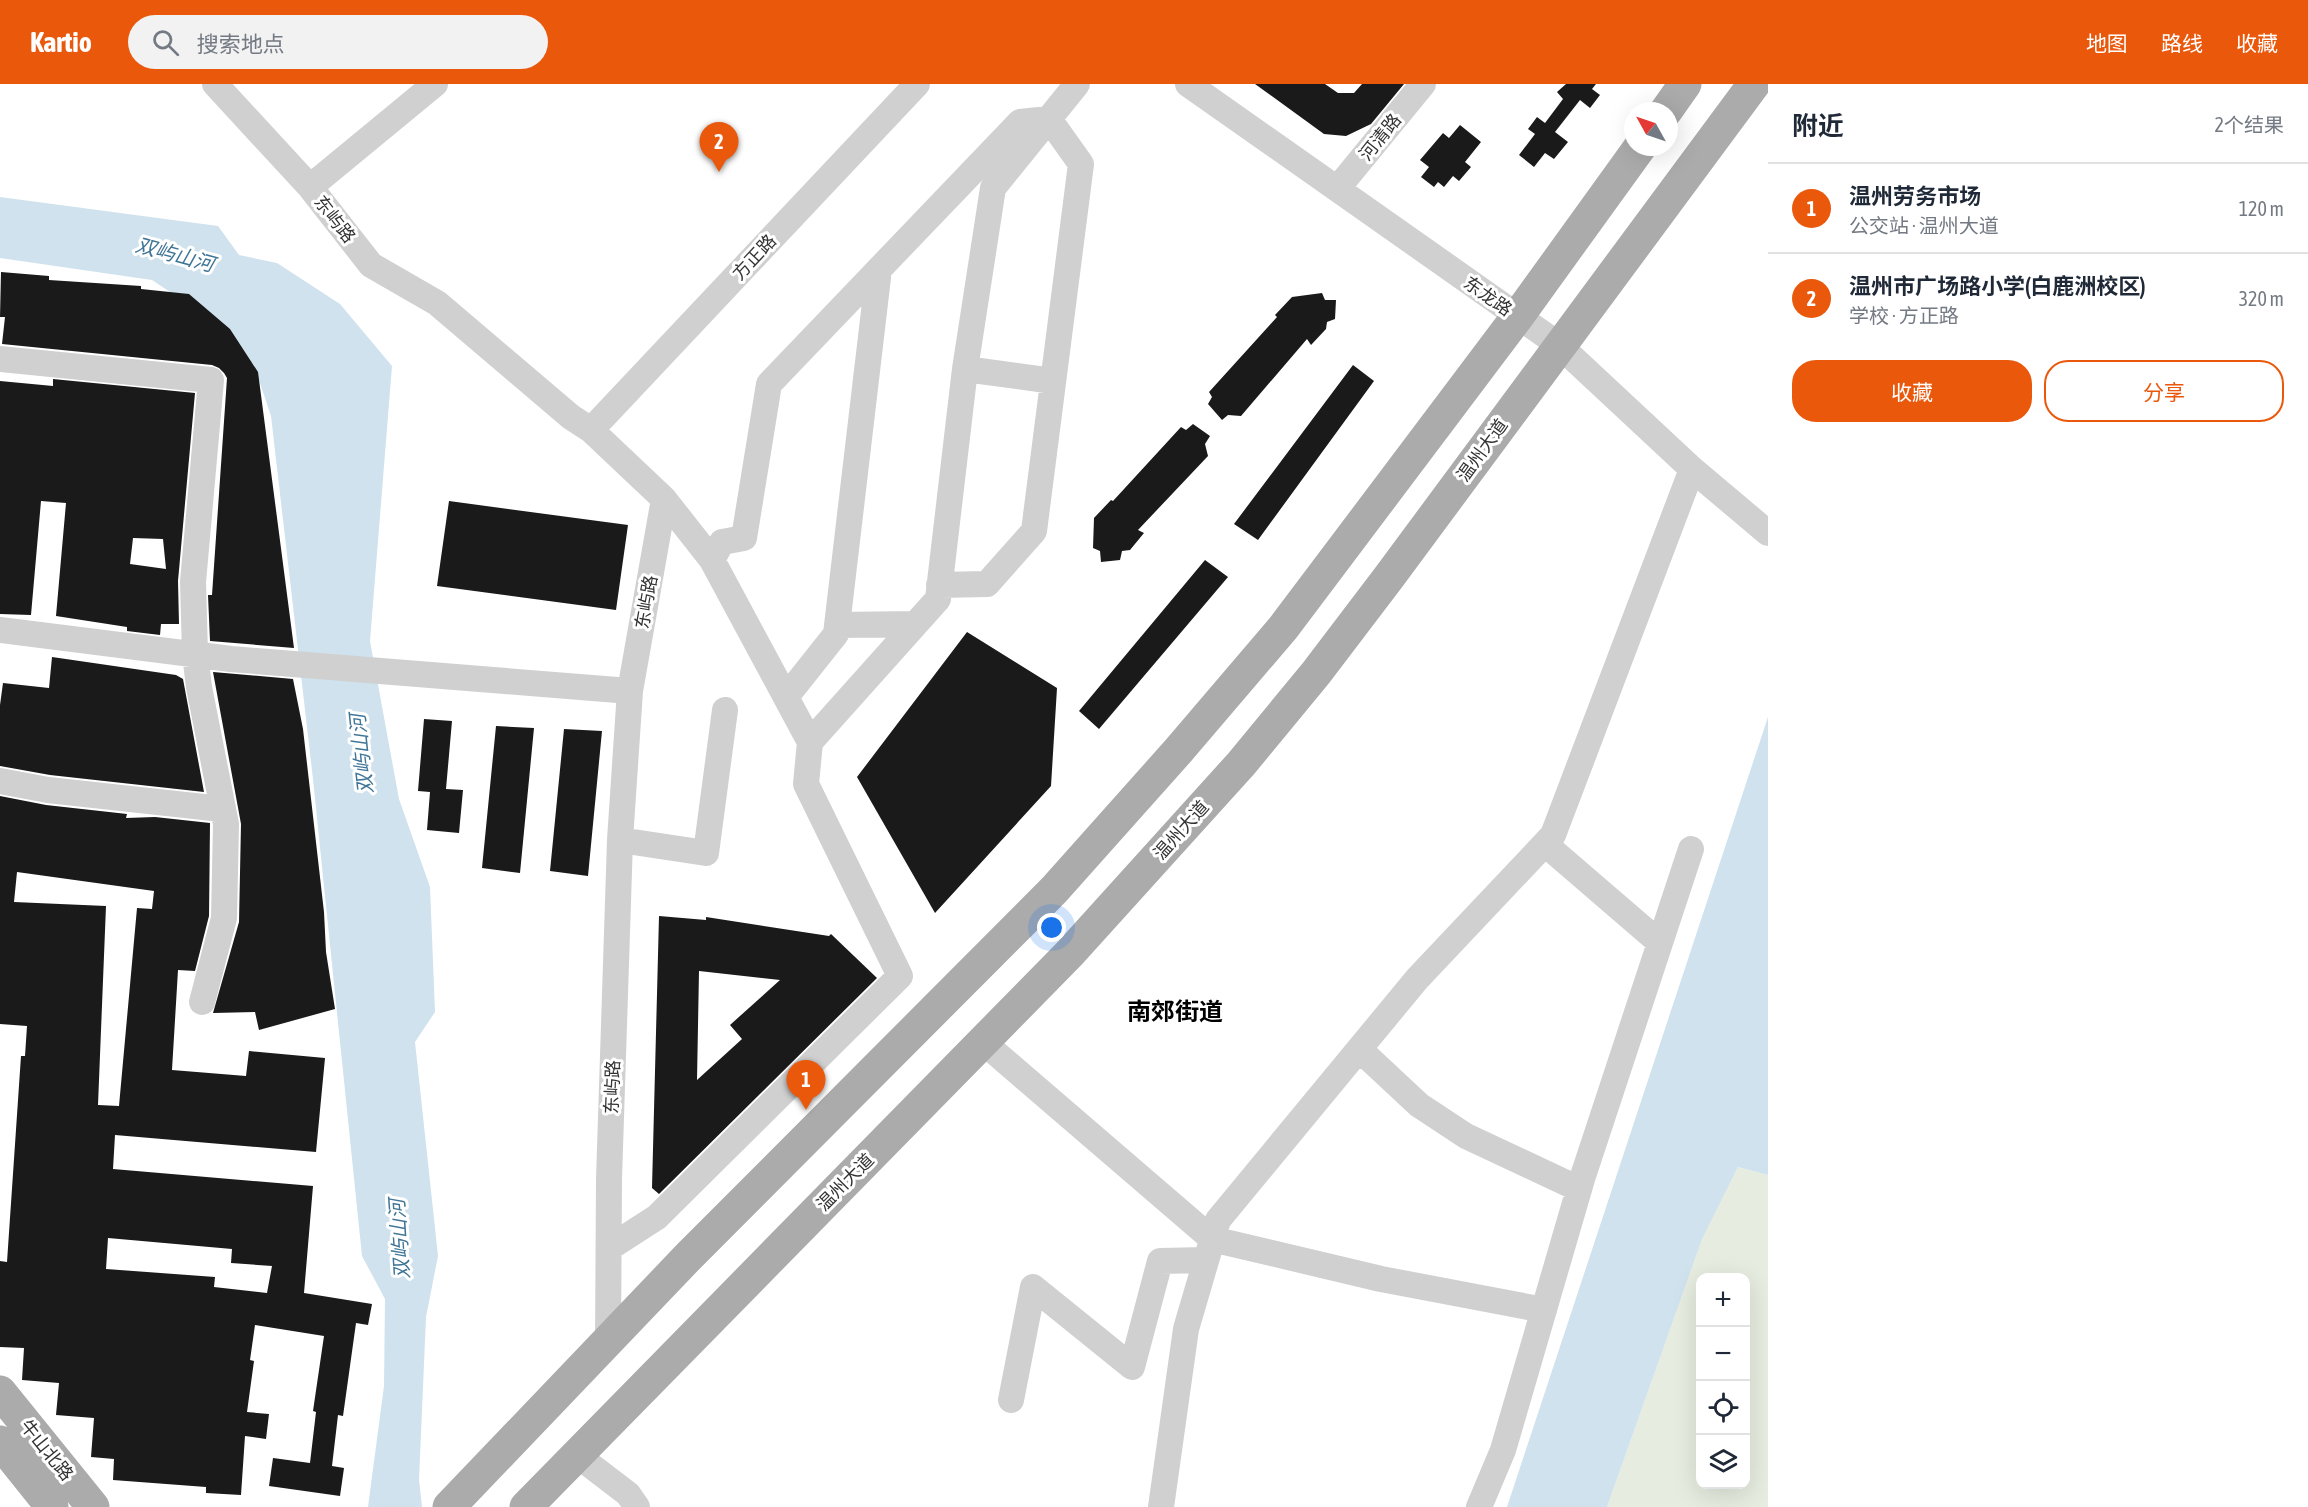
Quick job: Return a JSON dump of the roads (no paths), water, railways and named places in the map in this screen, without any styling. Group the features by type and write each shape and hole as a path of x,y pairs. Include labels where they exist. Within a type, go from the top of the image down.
{"main road":[{"path":"1672,102 1685,84"},
{"name":"温州大道","path":"526,1507 1070,954 1249,755 1316,673 1389,577 1754,84"},
{"path":"449,1507 688,1257 1054,890 1178,751 1283,628 1518,316 1634,156"},
{"name":"牛山北路","path":"0,1392 93,1507"},
{"name":"牛山北路","path":"0,1442 52,1507"}],"street":[{"path":"215,84 310,187"},
{"name":"东屿路","path":"435,84 310,187 371,265 437,303 571,417 591,430 664,500 630,691 620,840 608,1343"},
{"name":"方正路","path":"591,430 917,84"},
{"path":"810,742 938,599 965,369 993,188 1077,84"},
{"name":"东龙路","path":"1188,84 1559,345 1692,469 1768,533"},
{"name":"河清路","path":"1337,189 1423,84"},
{"path":"712,560 722,542 744,538 769,384 1020,122 1049,118"},
{"path":"939,585 987,584 1034,531 1081,164 1049,118"},
{"path":"786,697 836,634 879,269"},
{"path":"0,359 211,380 193,582 195,654 199,687 225,824 224,918 202,1002"},
{"path":"965,369 1053,381"},
{"path":"1161,1507 1186,1329 1218,1220 1416,979 1553,835 1692,469"},
{"path":"609,1248 657,1217 900,976 806,784 810,742 712,560 664,500"},
{"path":"837,625 915,624"},
{"path":"0,630 294,664 630,691"},
{"path":"620,840 706,853 725,710"},
{"path":"0,781 48,790 222,809"},
{"path":"1545,844 1660,943"},
{"path":"1479,1507 1503,1450 1579,1189 1691,849"},
{"path":"983,1042 1209,1250"},
{"path":"1359,1049 1419,1105 1466,1136 1579,1189"},
{"path":"1011,1400 1033,1287 1132,1367 1160,1262 1209,1250 1544,1310"},
{"path":"577,1455 628,1494 637,1507"}],"water":[{"name":"双屿山河","path":"0,197 218,226 239,255 277,263 340,304 392,366 370,641 399,799 430,887 435,1012 415,1042 438,1256 426,1317 419,1480 422,1507 368,1507 384,1386 385,1299 362,1256 313,779 271,416 254,365 206,316 152,280 0,258"},
{"path":"1768,717 1768,1175 1738,1167 1702,1239 1607,1507 1507,1507"}],"place":[{"name":"温州市广场路小学(白鹿洲校区)","path":"719,172"},
{"name":"温州劳务市场","path":"806,1110"}],"district":[{"name":"南郊街道","path":"1175,1011"}]}
